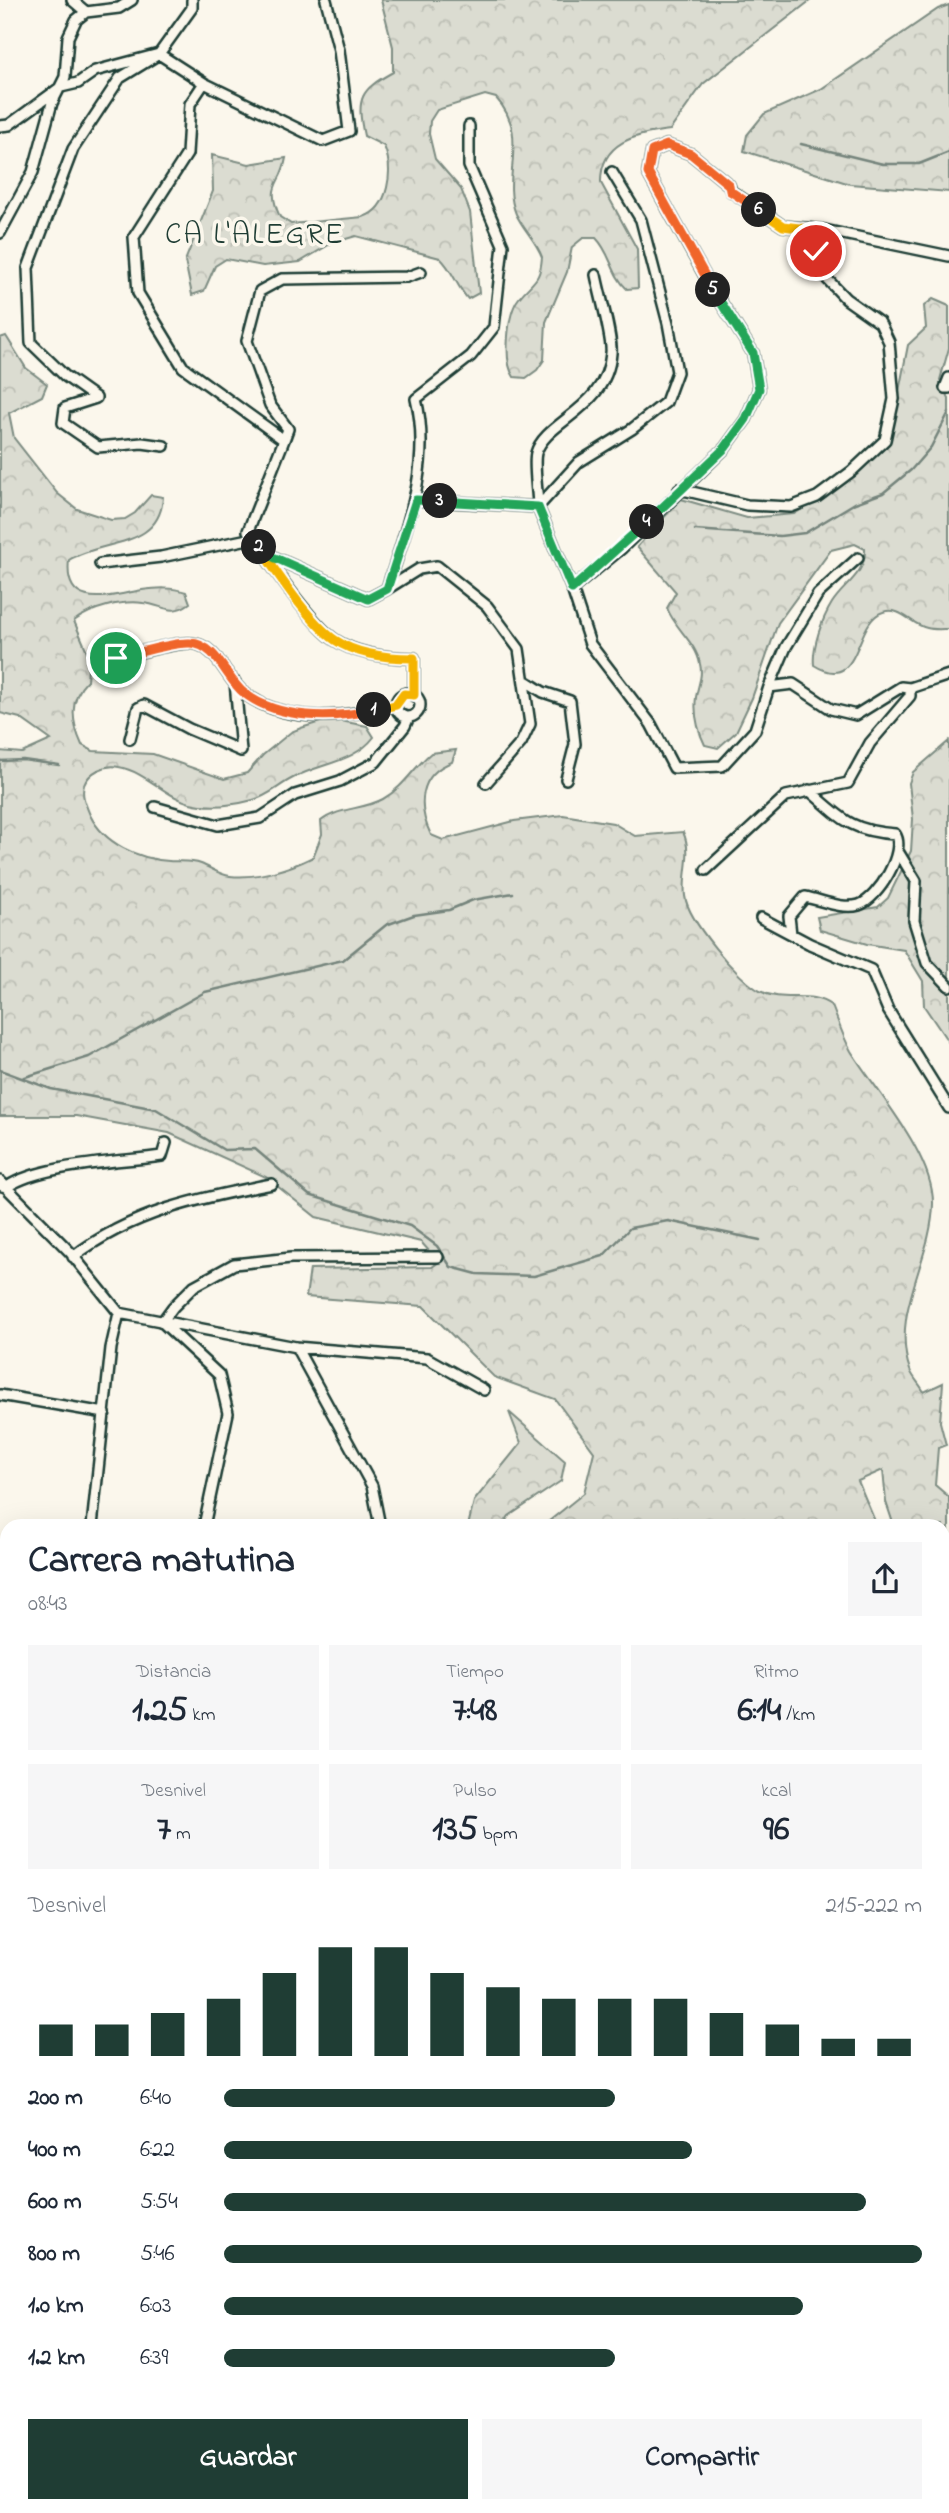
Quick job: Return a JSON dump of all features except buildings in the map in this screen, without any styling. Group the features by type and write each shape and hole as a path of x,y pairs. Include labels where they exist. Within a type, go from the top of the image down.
{"street":[{"path":"72,0 86,12"},
{"path":"0,233 33,172 52,103 61,87 68,37 76,20 86,12 119,8 132,0"},
{"path":"164,446 142,443 98,447 63,423 65,408 96,398 65,376 31,342 28,268 73,149 120,78 159,54 192,8 192,0"},
{"path":"0,126 9,125 38,107 61,87 78,83 95,71 159,54 204,83 323,141 349,131 339,50 326,0"},
{"path":"204,83 190,104 187,154 134,237 138,293 183,367 284,440"},
{"path":"387,589 416,500 422,423 416,399 471,356 494,327 503,244 469,166 469,126"},
{"path":"572,589 622,548 679,489 725,448 746,419 759,389 753,353 710,285 648,173 652,151 667,145 691,154 729,185 730,191 783,226 949,256"},
{"path":"538,507 579,462 632,429 666,402 677,372 668,323 641,220 612,172"},
{"path":"679,489 747,505 791,507 826,490 885,440 894,399 889,342 880,323 846,299 828,280 807,229"},
{"path":"421,272 407,277 282,279 260,291 247,341 270,405 288,429 267,488 247,531 264,553 368,599 419,569 437,566 487,606 519,649 530,724 521,743 486,783"},
{"path":"596,275 612,352 604,378 593,397 546,438 535,454 538,507 572,589 590,644 651,724 674,768 722,766 755,730 786,647 818,594 858,558"},
{"path":"949,378 945,388 949,388"},
{"path":"416,500 538,507"},
{"path":"100,564 161,557 252,536"},
{"path":"155,807 218,825 260,818 295,795 340,782 376,762 409,717 419,708 414,695 414,658 383,658 335,640 291,593 252,536"},
{"path":"116,658 191,642 213,654 244,693 285,712 317,717 396,705 404,694 414,695"},
{"path":"769,687 793,684 831,709 856,715 905,688 949,675"},
{"path":"524,680 543,692 570,701 575,744 566,779"},
{"path":"130,739 138,708 144,705 189,729 241,751 234,681"},
{"path":"706,870 753,828 768,809 786,796 848,783 870,743 911,696 905,688"},
{"path":"396,705 398,712 409,717"},
{"path":"791,934 789,916 805,897 838,905 859,905 876,893 898,853 900,841 895,834 864,832 836,814 809,790"},
{"path":"898,853 916,881 914,921 927,963 949,986"},
{"path":"761,918 871,971 888,1010 949,1108"},
{"path":"166,1143 162,1156 42,1172 2,1185 73,1257 119,1313 296,1348 427,1357 484,1390"},
{"path":"73,1257 95,1240 191,1199 272,1184"},
{"path":"162,1322 194,1286 234,1264 291,1258 438,1257"},
{"path":"93,1519 119,1313"},
{"path":"162,1322 219,1375 228,1413 205,1519"},
{"path":"296,1348 372,1486 379,1519"},
{"path":"0,1395 105,1413"}],"green space":[{"path":"381,0 811,0 703,84 670,130 633,138 613,149 602,169 601,183 637,249 638,288 627,289 596,238 583,238 572,247 567,272 546,322 544,360 537,370 526,378 514,377 511,370 508,360 509,326 519,298 538,277 542,257 516,214 512,200 512,127 496,98 485,95 437,110 430,121 429,134 435,159 461,189 470,212 479,293 468,299 440,258 356,236 332,243 300,262 263,266 226,259 215,266 204,291 192,295 185,261 213,191 212,155 249,164 286,158 274,198 280,217 291,224 363,217 379,206 387,188 389,166 384,146 364,136 361,104 363,96 373,84 393,72 393,47"},
{"path":"949,5 949,192 850,184 744,151 747,135 764,114 821,89 938,9"},
{"path":"933,299 949,306 949,348 940,380 949,398 949,629 927,628 901,614 883,612 873,618 849,664 841,671 830,672 814,665 818,633 825,617 837,596 858,572 865,549 855,544 831,550 778,623 752,698 736,732 718,748 705,745 696,709 701,677 698,656 667,608 676,592 637,547 681,499 747,518 794,514 852,478 889,443 908,345 926,328 924,306"},
{"path":"6,336 26,368 47,384 42,396 9,413 14,438 57,493 77,509 111,520 125,519 135,513 151,495 163,497 159,514 152,526 141,534 69,560 69,577 74,588 92,597 142,590 175,589 186,592 190,603 172,610 135,602 116,604 89,612 74,621 89,656 87,681 74,704 74,720 82,745 93,751 153,754 224,779 247,773 263,755 291,732 330,719 367,726 374,737 348,757 305,772 259,798 230,804 190,803 129,770 114,766 103,768 86,780 83,789 86,804 96,825 113,842 146,857 197,863 219,873 240,877 273,872 313,857 322,834 321,821 328,816 383,799 397,789 431,753 456,750 452,762 433,774 424,792 424,813 431,835 443,840 514,821 563,815 613,823 635,836 683,832 687,848 685,896 688,907 704,934 739,975 760,991 769,995 815,998 832,1006 851,1051 914,1144 924,1165 931,1185 931,1225 908,1307 905,1349 910,1370 924,1392 943,1383 940,1422 946,1445 938,1448 935,1485 949,1497 949,1519 892,1519 886,1502 883,1470 858,1481 874,1519 552,1519 584,1493 594,1452 555,1399 494,1377 423,1306 306,1297 310,1269 432,1267 439,1262 421,1242 316,1217 266,1177 169,1133 76,1116 0,1116 0,751 22,753 51,740 20,718 0,713 0,338"},
{"path":"949,741 949,1043 924,1006 923,981 904,950 867,944 820,930 817,917 878,907 888,898 911,851 913,819 909,783 913,772"},
{"path":"509,1412 565,1461 561,1481 507,1519 470,1519 474,1501 521,1443"}],"waterway":[{"path":"801,144 883,164 919,164 949,152"},
{"path":"695,530 780,536 805,533 855,503 883,493 911,470 931,447 949,412"},
{"path":"0,761 23,760 59,765"},
{"path":"22,1078 89,1057 205,992 343,960 386,925 414,915 449,910 473,900 513,893"},
{"path":"0,1070 51,1089 156,1109 224,1150 255,1149 309,1195 410,1226 437,1246 451,1267 477,1274 534,1276 603,1256 630,1228 668,1221 760,1240"}],"district":[{"name":"CA L'ALEGRE","path":"255,236"}],"route":[{"path":"116,658 191,642 213,654 244,693 285,712 317,717 370,711 396,705 398,698 404,694 414,695 414,658 383,658 335,640 291,593 252,536 264,553 368,599 387,589 416,500 538,507 572,589 622,548 673,495 725,448 746,419 759,389 753,353 710,285 648,173 652,151 667,145 691,154 729,185 730,191 762,213 783,226 807,229 816,251"}]}
